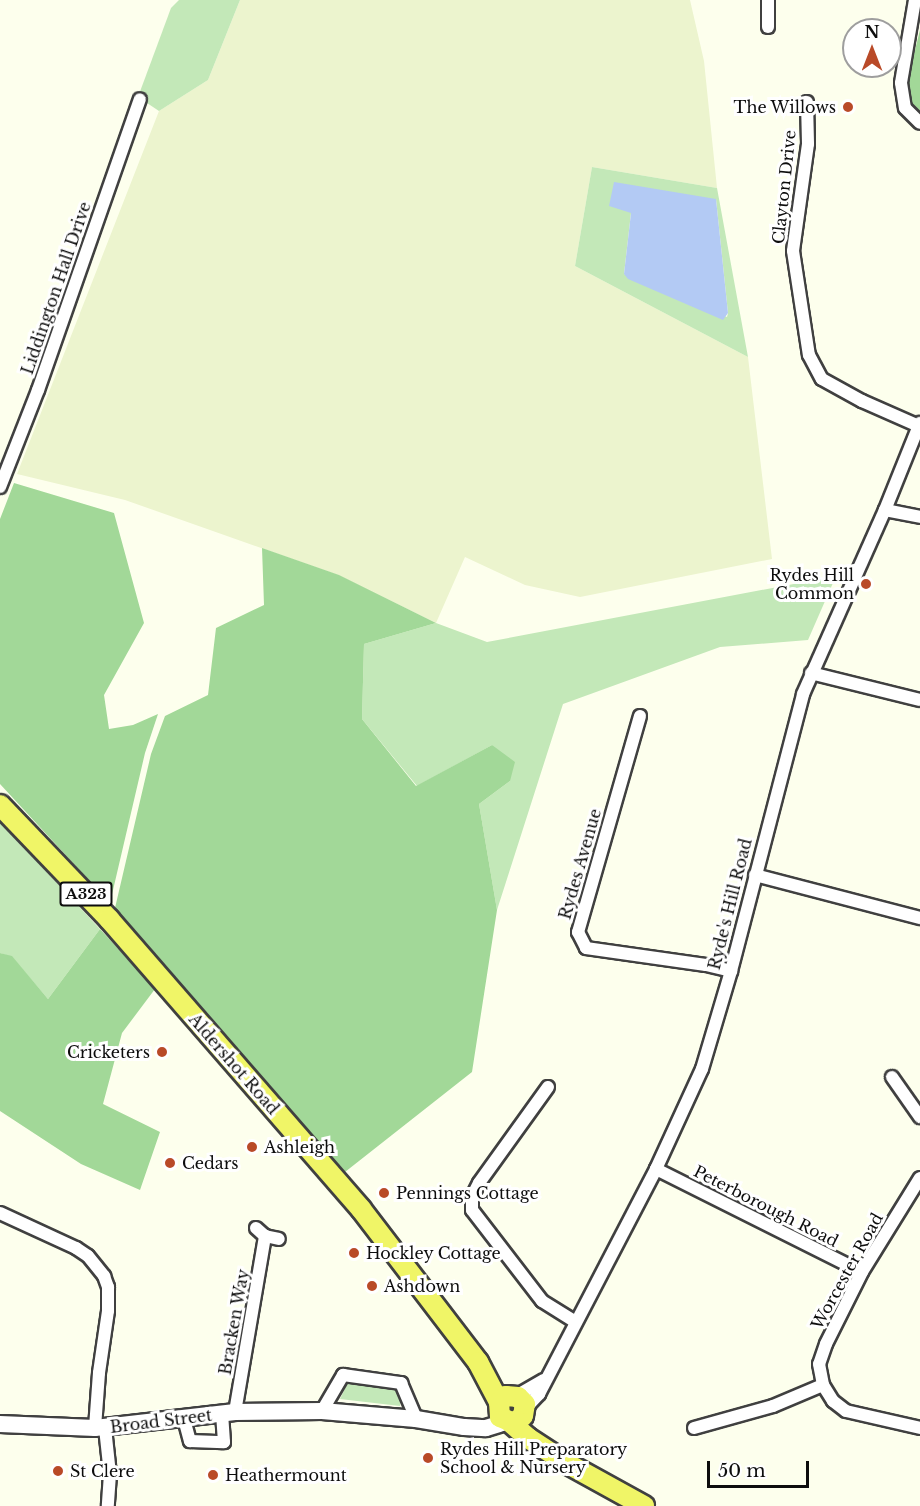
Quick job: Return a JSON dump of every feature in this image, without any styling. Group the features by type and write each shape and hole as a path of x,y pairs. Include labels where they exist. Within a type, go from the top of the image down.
{"main road":[{"name":"Aldershot Road","path":"0,806 109,919 345,1190 478,1362 528,1438 568,1464 644,1506"}],"street":[{"path":"768,0 768,27"},
{"path":"915,0 901,83 905,108 920,123"},
{"name":"Liddington Hall Drive","path":"0,487 38,390 140,99"},
{"name":"Clayton Drive","path":"807,102 808,144 793,251 809,355 822,379 862,401 919,425"},
{"name":"Ryde's Hill Road","path":"511,1409 544,1380 656,1168 702,1069 731,971 799,707 811,673 885,510 919,425"},
{"path":"885,510 920,517"},
{"path":"811,673 920,699"},
{"name":"Rydes Avenue","path":"640,716 578,932 586,948 706,965 731,971"},
{"path":"755,875 920,918"},
{"path":"892,1077 920,1117"},
{"path":"548,1087 479,1183 472,1197 472,1210 542,1301 575,1322"},
{"name":"Peterborough Road","path":"656,1168 862,1272"},
{"name":"Worcester Road","path":"823,1385 819,1364 822,1353 862,1272 920,1178"},
{"path":"0,1213 76,1248 88,1256 104,1276 108,1287 109,1304 99,1373 100,1428 110,1474 108,1506"},
{"name":"Bracken Way","path":"228,1413 261,1232 279,1239"},
{"path":"322,1411 343,1375 401,1383 417,1419"},
{"path":"694,1428 773,1406 823,1385 833,1401 846,1411 920,1428"},
{"name":"Broad Street","path":"0,1424 100,1428 228,1413 322,1411 476,1426 511,1409"},
{"path":"184,1419 190,1441 224,1442 228,1413"}],"green space":[{"path":"179,0 240,0 208,80 159,111 138,97 171,8"},
{"path":"240,0 690,0 704,61 717,188 592,167 575,266 748,357 772,559 580,597 525,585 465,557 436,623 338,575 125,500 17,474 159,111 208,80"},
{"path":"920,30 920,111 911,103 907,82"},
{"path":"592,167 717,188 748,357 575,266","holes":["716,199 727,317 624,274 631,213"]},
{"path":"14,483 114,513 144,623 104,695 109,729 133,725 158,714 145,753 110,903 0,784 0,519"},
{"path":"262,548 339,575 436,623 364,644 362,719 416,786 492,745 515,762 510,781 479,804 497,910 472,1072 345,1172 115,908 151,754 165,716 208,695 216,628 264,605"},
{"path":"836,576 808,640 720,647 563,704 497,910 479,804 510,781 492,745 417,786 362,719 364,644 436,623 487,642"},
{"path":"0,822 100,929 48,999 12,957 0,953"},
{"path":"100,929 155,989 122,1033 103,1104 160,1132 140,1190 81,1164 0,1111 0,953 12,956 48,999"},
{"path":"351,1376 401,1383 400,1406 340,1399"}],"water":[{"path":"614,182 716,199 728,313 723,320 628,279 624,274 631,213 609,206"}],"place":[{"name":"The Willows","path":"848,107"},
{"name":"Rydes Hill Common","path":"866,584"},
{"name":"Cricketers","path":"162,1052"},
{"name":"Ashleigh","path":"252,1147"},
{"name":"Cedars","path":"170,1163"},
{"name":"Pennings Cottage","path":"384,1193"},
{"name":"Hockley Cottage","path":"354,1253"},
{"name":"Ashdown","path":"372,1286"},
{"name":"Rydes Hill Preparatory School & Nursery","path":"428,1458"},
{"name":"St Clere","path":"58,1471"},
{"name":"Heathermount","path":"213,1475"}]}
